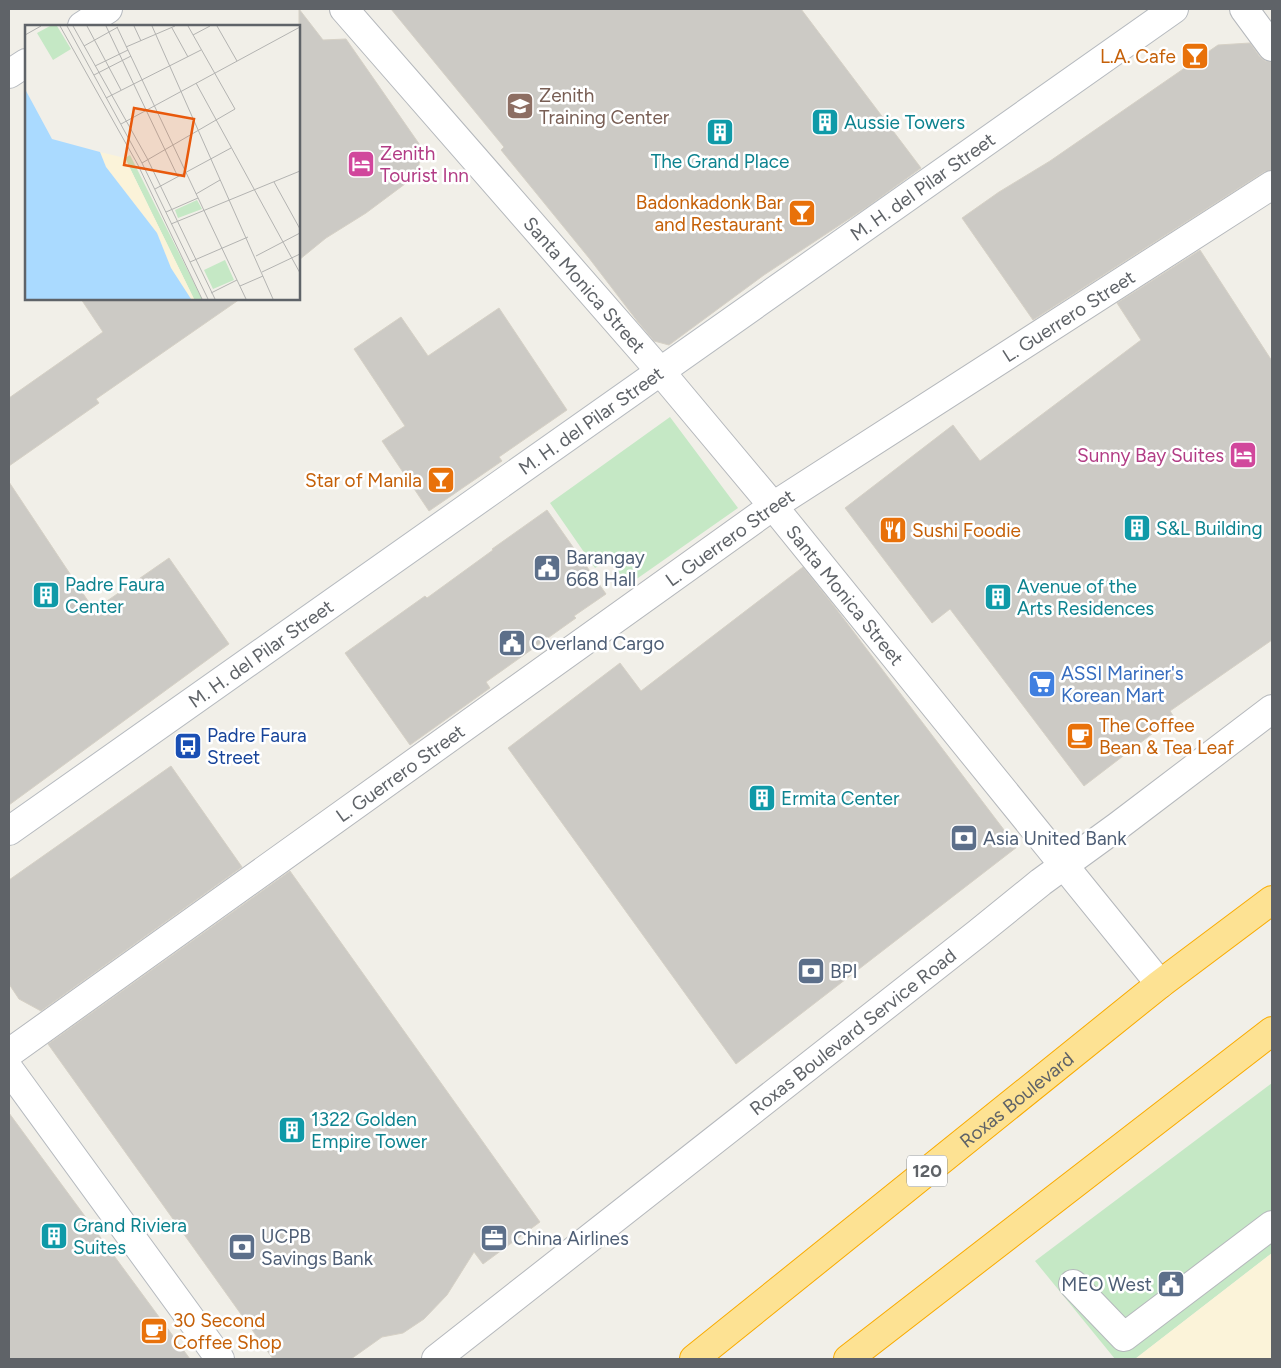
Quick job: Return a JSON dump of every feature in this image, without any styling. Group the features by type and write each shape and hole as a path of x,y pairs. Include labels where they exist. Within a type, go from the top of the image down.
{"highway":[{"name":"Roxas Boulevard","path":"694,1359 1160,984 1272,900"},
{"path":"848,1359 1272,1031"}],"street":[{"path":"84,25 108,9"},
{"name":"Santa Monica Street","path":"344,9 660,371 773,506 1160,984"},
{"name":"M. H. del Pilar Street","path":"9,831 1174,9"},
{"path":"1244,9 1272,47"},
{"path":"9,74 25,64"},
{"name":"L. Guerrero Street","path":"9,1053 773,506 1272,185"},
{"name":"Roxas Boulevard Service Road","path":"436,1359 1063,865 1118,826 1272,709"},
{"path":"9,1069 220,1359"},
{"path":"1072,1284 1124,1337 1272,1225"}],"green space":[{"path":"670,417 738,508 628,585 609,559 595,568 550,503"},
{"path":"1272,1083 1272,1253 1135,1359 1115,1359 1035,1261"}],"sand":[{"path":"1272,1253 1272,1359 1135,1359"}],"building":[{"path":"299,9 323,40 346,39 422,148 417,175 366,213 326,238 300,259 300,25"},
{"path":"391,9 801,9 921,168 867,207 764,275 669,345 654,341 501,150 504,147"},
{"path":"1250,43 1260,57 1265,61 1272,62 1272,170 1264,172 1033,320 962,218 999,192 1050,161 1218,45"},
{"path":"1200,250 1272,361 1272,640 1170,711 1174,717 1084,786 950,609 932,623 845,508 953,425 980,461 1141,340 1117,303"},
{"path":"82,300 239,300 96,399 99,403 9,466 9,398 103,332"},
{"path":"499,308 567,410 499,457 502,461 429,511 382,441 405,426 354,349 401,317 428,356"},
{"name":"Padre Faura Center","path":"9,482 94,610 169,558 229,644 9,805"},
{"path":"547,510 606,594 574,616 576,618 486,682 490,688 410,745 345,653 425,596 427,598"},
{"name":"Ermita Center","path":"803,567 1017,847 736,1064 508,748 620,663 641,691"},
{"path":"171,766 242,867 41,1011 19,999 9,984 9,880"},
{"name":"1322 Golden Empire Tower","path":"290,871 540,1222 483,1264 474,1252 447,1295 424,1319 403,1333 382,1337 351,1359 273,1359 48,1044"},
{"name":"Grand Riviera Suites","path":"9,1113 190,1359 9,1359"}],"place":[{"name":"L.A. Cafe","path":"1195,56"},
{"name":"Zenith Training Center","path":"520,106"},
{"name":"Aussie Towers","path":"825,122"},
{"name":"The Grand Place","path":"720,132"},
{"name":"Zenith Tourist Inn","path":"361,164"},
{"name":"Badonkadonk Bar and Restaurant","path":"802,213"},
{"name":"Sunny Bay Suites","path":"1243,455"},
{"name":"Star of Manila","path":"441,480"},
{"name":"S&L Building","path":"1137,528"},
{"name":"Sushi Foodie","path":"893,530"},
{"name":"Barangay 668 Hall","path":"547,568"},
{"name":"Padre Faura Center","path":"46,595"},
{"name":"Avenue of the Arts Residences","path":"998,597"},
{"name":"Overland Cargo","path":"512,643"},
{"name":"ASSI Mariner's Korean Mart","path":"1042,684"},
{"name":"The Coffee Bean & Tea Leaf","path":"1080,736"},
{"name":"Padre Faura Street","path":"188,746"},
{"name":"Ermita Center","path":"762,798"},
{"name":"Asia United Bank","path":"964,838"},
{"name":"BPI","path":"811,971"},
{"name":"1322 Golden Empire Tower","path":"292,1130"},
{"name":"Grand Riviera Suites","path":"54,1236"},
{"name":"China Airlines","path":"494,1238"},
{"name":"UCPB Savings Bank","path":"242,1247"},
{"name":"MEO West","path":"1171,1284"},
{"name":"30 Second Coffee Shop","path":"154,1331"}]}
